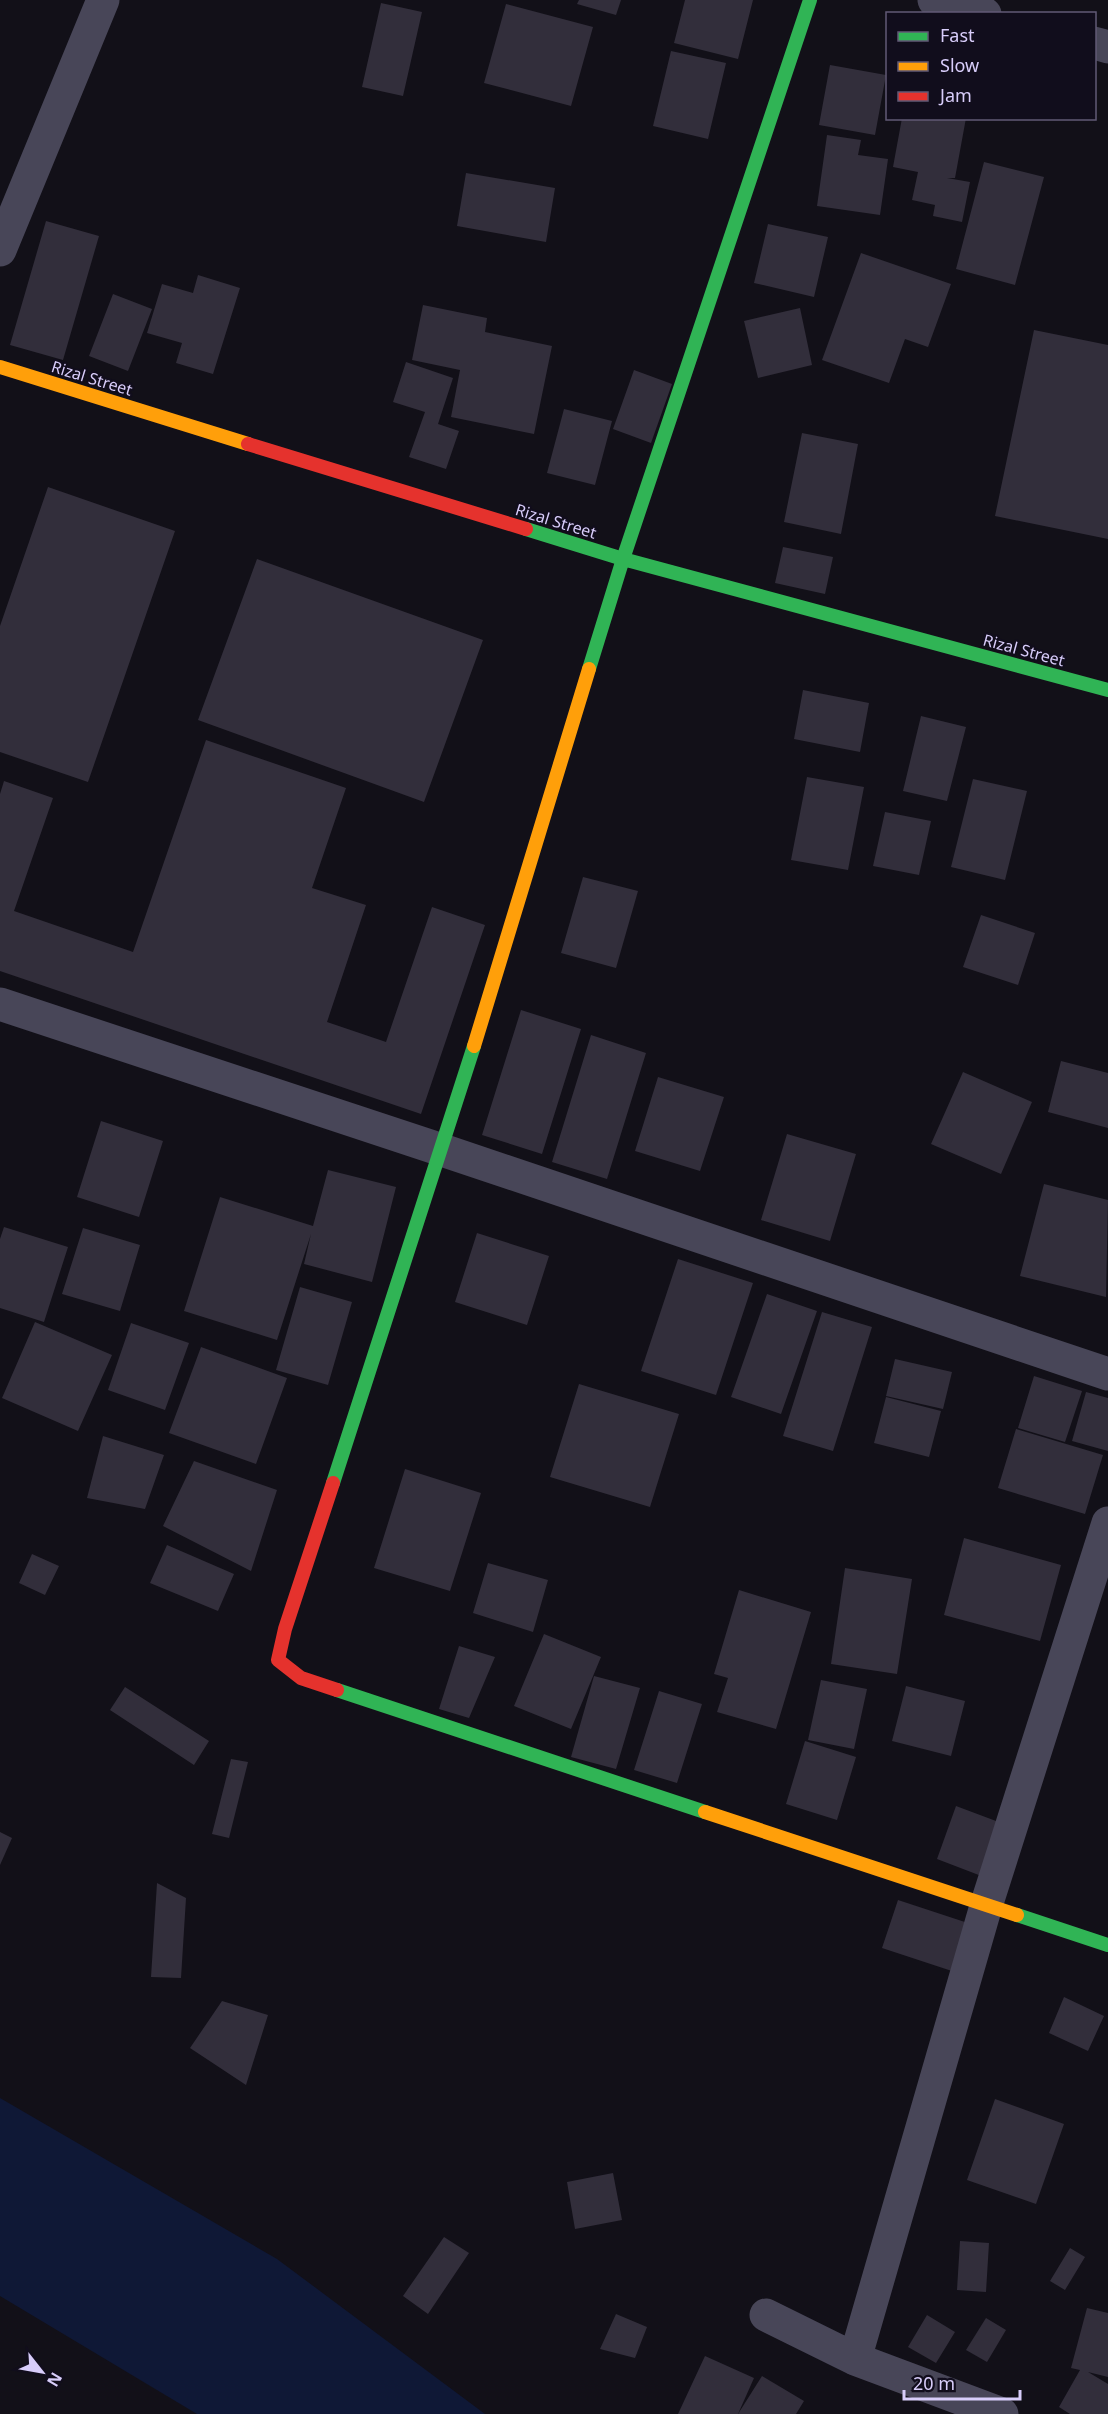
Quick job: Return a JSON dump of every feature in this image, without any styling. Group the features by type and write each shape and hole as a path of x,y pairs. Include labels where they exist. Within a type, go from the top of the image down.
{"main road":[{"path":"810,0 623,559 442,1150 285,1629 278,1660 301,1678 986,1906 1108,1944"},
{"name":"Rizal Street","path":"0,367 623,559 1108,690"}],"street":[{"path":"0,250 103,0"},
{"path":"934,0 978,12"},
{"path":"0,1004 1108,1374"},
{"path":"855,2358 986,1906 1108,1524"},
{"path":"766,2315 855,2358 1002,2414"}],"water":[{"path":"0,2098 277,2259 485,2414 197,2414 0,2296"}],"building":[{"path":"579,0 621,0 616,15 577,4"},
{"path":"685,0 753,0 738,59 674,43"},
{"path":"381,3 422,12 403,96 362,87"},
{"path":"506,4 593,27 571,106 484,83"},
{"path":"671,51 726,63 708,139 653,126"},
{"path":"830,65 886,75 875,135 819,125"},
{"path":"902,120 966,120 955,178 947,178 970,182 962,222 933,216 935,205 912,200 918,172 893,167"},
{"path":"827,135 861,140 858,155 888,159 880,215 817,206"},
{"path":"984,162 1044,177 1015,285 956,269"},
{"path":"466,173 555,188 546,242 457,226"},
{"path":"46,221 99,236 63,360 10,345"},
{"path":"768,224 828,237 814,297 754,283"},
{"path":"861,253 951,284 928,347 905,339 889,383 822,360"},
{"path":"198,275 240,288 213,374 176,363 182,343 147,333 162,284 193,293"},
{"path":"113,294 152,309 128,371 89,356"},
{"path":"423,305 487,318 485,332 552,346 534,434 451,417 460,370 412,360"},
{"path":"800,308 812,365 758,378 744,321"},
{"path":"1034,330 1108,345 1108,539 995,516"},
{"path":"406,362 453,378 438,424 459,431 446,469 409,457 425,412 393,402"},
{"path":"634,370 672,384 651,443 613,429"},
{"path":"564,409 612,421 595,485 547,473"},
{"path":"802,433 858,444 841,534 784,522"},
{"path":"48,487 175,531 88,782 0,752 0,626"},
{"path":"783,547 833,557 825,594 775,583"},
{"path":"257,559 483,640 424,802 198,720"},
{"path":"803,690 869,703 860,752 794,739"},
{"path":"921,716 966,727 947,801 903,791"},
{"path":"206,740 346,788 312,888 366,905 327,1022 386,1042 432,907 485,925 421,1114 0,971 0,794 4,781 53,798 14,911 133,952"},
{"path":"807,777 864,787 848,870 791,860"},
{"path":"973,779 1027,791 1005,880 951,867"},
{"path":"885,812 931,821 919,875 873,866"},
{"path":"583,877 638,891 616,968 561,953"},
{"path":"981,915 1035,933 1018,985 963,967"},
{"path":"521,1010 581,1029 542,1154 482,1135"},
{"path":"591,1035 646,1053 607,1179 552,1162"},
{"path":"1061,1061 1108,1073 1108,1128 1048,1112"},
{"path":"963,1072 1032,1102 1001,1174 931,1144"},
{"path":"658,1077 724,1097 700,1171 635,1151"},
{"path":"101,1121 163,1141 139,1217 77,1197"},
{"path":"787,1134 856,1154 830,1241 761,1220"},
{"path":"328,1170 396,1187 372,1282 304,1264 311,1234 277,1340 184,1311 220,1197 313,1226"},
{"path":"1044,1184 1108,1200 1106,1297 1020,1276"},
{"path":"4,1227 68,1247 44,1322 0,1308 0,1239"},
{"path":"83,1228 140,1245 120,1311 62,1294"},
{"path":"477,1233 549,1256 527,1325 455,1302"},
{"path":"678,1259 753,1283 716,1395 641,1371"},
{"path":"300,1287 352,1302 328,1385 276,1370"},
{"path":"767,1294 817,1311 781,1414 731,1397"},
{"path":"822,1312 872,1327 833,1451 783,1436"},
{"path":"35,1322 112,1355 78,1431 2,1398"},
{"path":"131,1323 189,1343 165,1410 108,1390"},
{"path":"201,1347 287,1378 256,1464 169,1433"},
{"path":"895,1359 952,1372 943,1409 886,1396"},
{"path":"1034,1376 1082,1391 1065,1442 1018,1428"},
{"path":"579,1384 679,1414 650,1507 550,1477"},
{"path":"1086,1392 1108,1398 1108,1451 1072,1441"},
{"path":"886,1397 941,1411 929,1457 874,1443"},
{"path":"1016,1429 1103,1455 1085,1514 998,1488"},
{"path":"103,1436 164,1455 145,1509 87,1498"},
{"path":"194,1461 277,1490 251,1571 163,1526"},
{"path":"405,1469 481,1493 450,1591 374,1568"},
{"path":"964,1538 1061,1565 1040,1641 944,1615"},
{"path":"167,1545 234,1574 218,1611 150,1583"},
{"path":"32,1554 59,1566 45,1595 19,1583"},
{"path":"488,1563 548,1580 533,1632 473,1613"},
{"path":"845,1568 912,1579 897,1674 831,1664"},
{"path":"739,1590 811,1612 776,1729 717,1712 728,1678 714,1674"},
{"path":"544,1634 601,1657 571,1729 514,1706"},
{"path":"459,1646 495,1657 469,1718 439,1709"},
{"path":"594,1676 640,1688 616,1769 571,1757"},
{"path":"821,1680 867,1689 854,1749 808,1740"},
{"path":"906,1686 965,1701 951,1756 892,1741"},
{"path":"125,1687 209,1741 194,1765 110,1710"},
{"path":"659,1691 702,1704 677,1783 634,1770"},
{"path":"805,1741 856,1757 837,1820 786,1804"},
{"path":"231,1759 248,1762 229,1838 212,1834"},
{"path":"956,1806 1004,1824 984,1877 937,1859"},
{"path":"0,1832 12,1838 0,1865"},
{"path":"157,1883 186,1898 181,1978 151,1977"},
{"path":"898,1900 977,1926 961,1974 882,1948"},
{"path":"1064,1997 1104,2016 1088,2051 1049,2033"},
{"path":"222,2001 268,2015 246,2085 190,2048"},
{"path":"995,2099 1064,2124 1036,2204 967,2180"},
{"path":"613,2173 622,2220 575,2229 567,2182"},
{"path":"444,2237 469,2253 428,2314 403,2296"},
{"path":"960,2241 989,2243 986,2292 957,2290"},
{"path":"1070,2248 1085,2257 1065,2290 1050,2281"},
{"path":"1087,2308 1108,2313 1108,2377 1088,2372 1108,2384 1108,2414 1070,2414 1059,2407 1080,2370 1071,2368"},
{"path":"616,2314 647,2327 635,2358 600,2349"},
{"path":"927,2315 955,2332 936,2363 908,2347"},
{"path":"986,2318 1006,2330 987,2362 966,2350"},
{"path":"705,2356 754,2378 738,2414 678,2414"},
{"path":"762,2376 804,2401 796,2414 738,2414"}],"traffic: fast":[{"path":"589,669 623,559 810,0"},
{"path":"526,529 623,559 1108,690"},
{"path":"333,1483 474,1046"},
{"path":"337,1690 705,1812"},
{"path":"1017,1915 1108,1945"}],"traffic: slow":[{"path":"0,367 248,444"},
{"path":"474,1046 589,669"},
{"path":"705,1812 1017,1915"}],"traffic: jam":[{"path":"248,444 526,529"},
{"path":"333,1483 285,1629 278,1660 301,1678 337,1690"}]}
